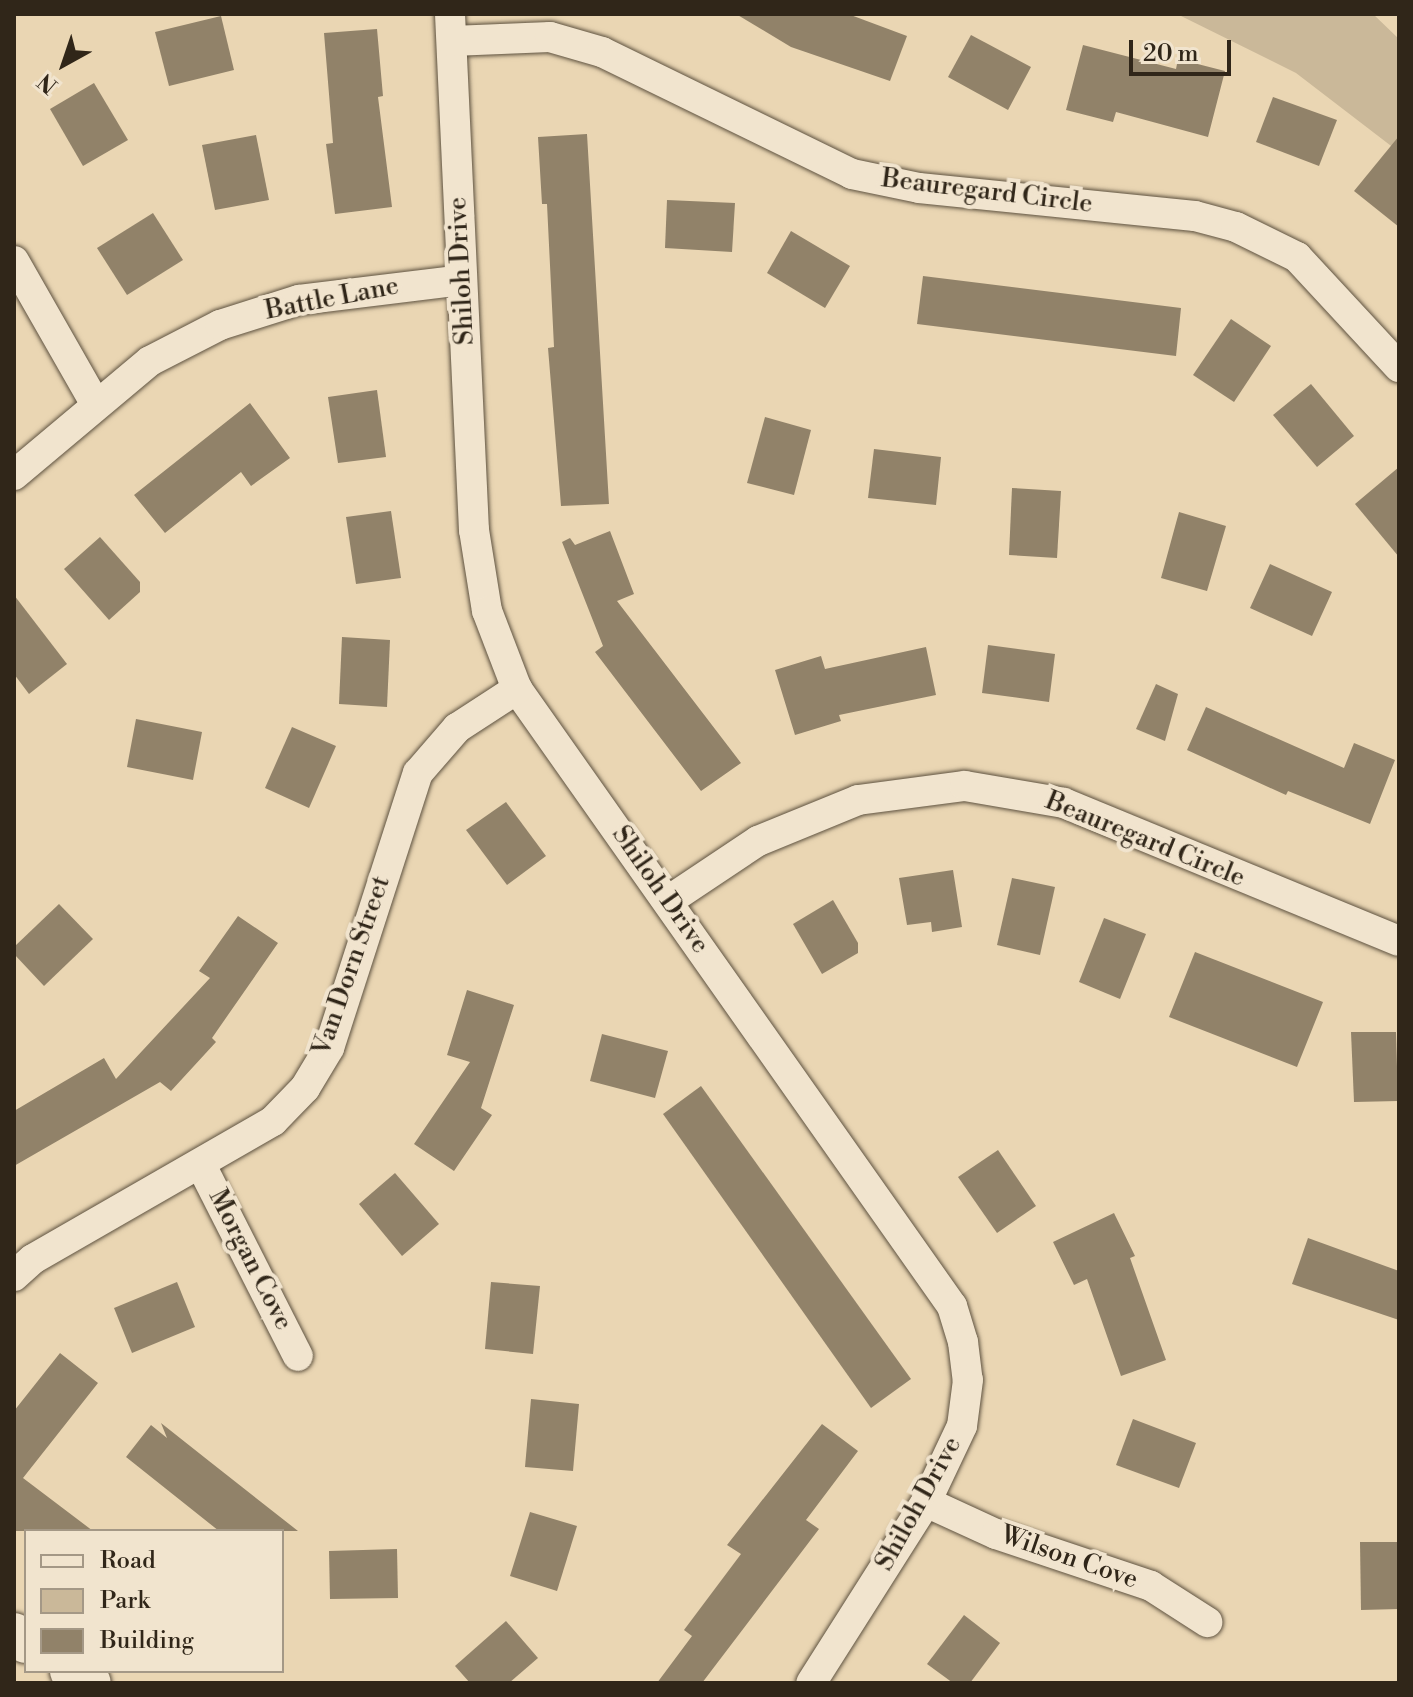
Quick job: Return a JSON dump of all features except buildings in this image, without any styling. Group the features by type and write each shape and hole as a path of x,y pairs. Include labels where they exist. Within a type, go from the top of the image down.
{"street":[{"name":"Shiloh Drive","path":"451,27 474,530 487,611 517,689 952,1306 968,1380 962,1426 926,1502 811,1683"},
{"name":"Beauregard Circle","path":"451,27 550,37 602,52 852,174 919,188 1195,216 1236,227 1297,257 1399,367"},
{"path":"14,261 95,403"},
{"name":"Battle Lane","path":"14,475 95,403 150,361 220,325 299,300 462,280"},
{"name":"Van Dorn Street","path":"14,1276 33,1259 273,1121 305,1088 329,1048 418,773 457,728 517,689"},
{"name":"Beauregard Circle","path":"668,901 758,841 858,800 965,786 1064,803 1399,941"},
{"name":"Morgan Cove","path":"201,1165 298,1356"},
{"name":"Wilson Cove","path":"926,1502 996,1534 1151,1586 1207,1622"}],"green space":[{"path":"1177,14 1373,14 1399,39 1399,152 1296,73"}]}
